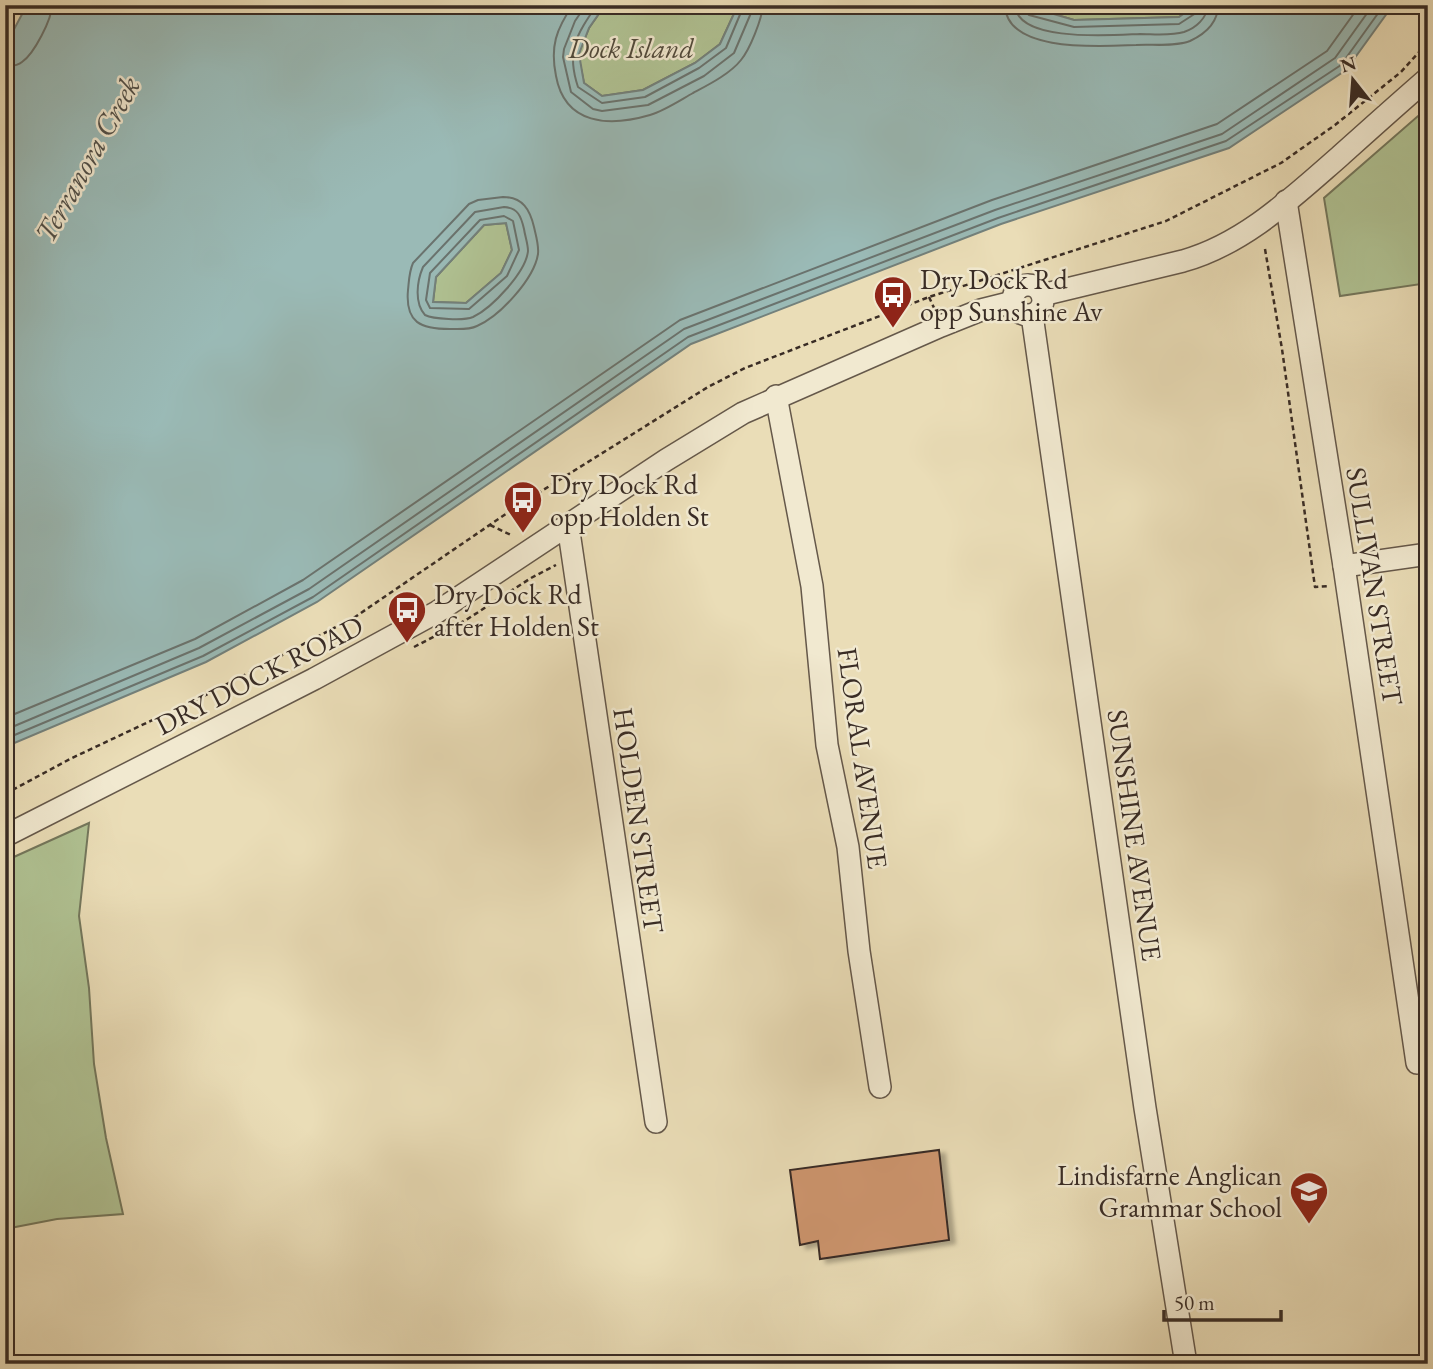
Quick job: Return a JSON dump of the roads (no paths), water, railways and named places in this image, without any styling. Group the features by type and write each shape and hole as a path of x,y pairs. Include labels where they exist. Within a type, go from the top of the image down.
{"street":[{"path":"1042,295 1202,256 1240,236 1286,201 1428,78"},
{"name":"SULLIVAN STREET","path":"1286,201 1344,566 1417,1063"},
{"path":"1025,285 1035,286 1042,295 1042,307 1032,315 1020,313 1013,302 1017,290 1025,285"},
{"name":"DRY DOCK ROAD","path":"5,836 394,637 437,612 723,424 776,396 941,326 981,310 1013,302"},
{"name":"SUNSHINE AVENUE","path":"1032,315 1143,1094 1186,1364"},
{"name":"FLORAL AVENUE","path":"776,396 812,586 827,745 848,847 859,951 880,1087"},
{"name":"HOLDEN STREET","path":"568,526 656,1122"},
{"path":"1344,566 1428,554"}],"water":[{"name":"Terranora Creek","path":"27,5 605,5 589,28 579,54 584,83 602,96 643,90 695,63 720,44 738,5 1023,5 1074,20 1179,17 1196,5 1393,5 1346,70 1229,148 1001,224 691,344 317,602 206,662 5,747 5,46","holes":["506,223 512,250 501,273 466,303 433,302 436,277 484,225"]}],"place":[{"name":"Dry Dock Rd opp Sunshine Av","path":"893,329"},
{"name":"Dry Dock Rd opp Holden St","path":"523,534"},
{"name":"Dry Dock Rd after Holden St","path":"407,644"},
{"name":"Lindisfarne Anglican Grammar School","path":"1309,1225"}],"park label":[{"name":"Dock Island","path":"631,48"}]}
